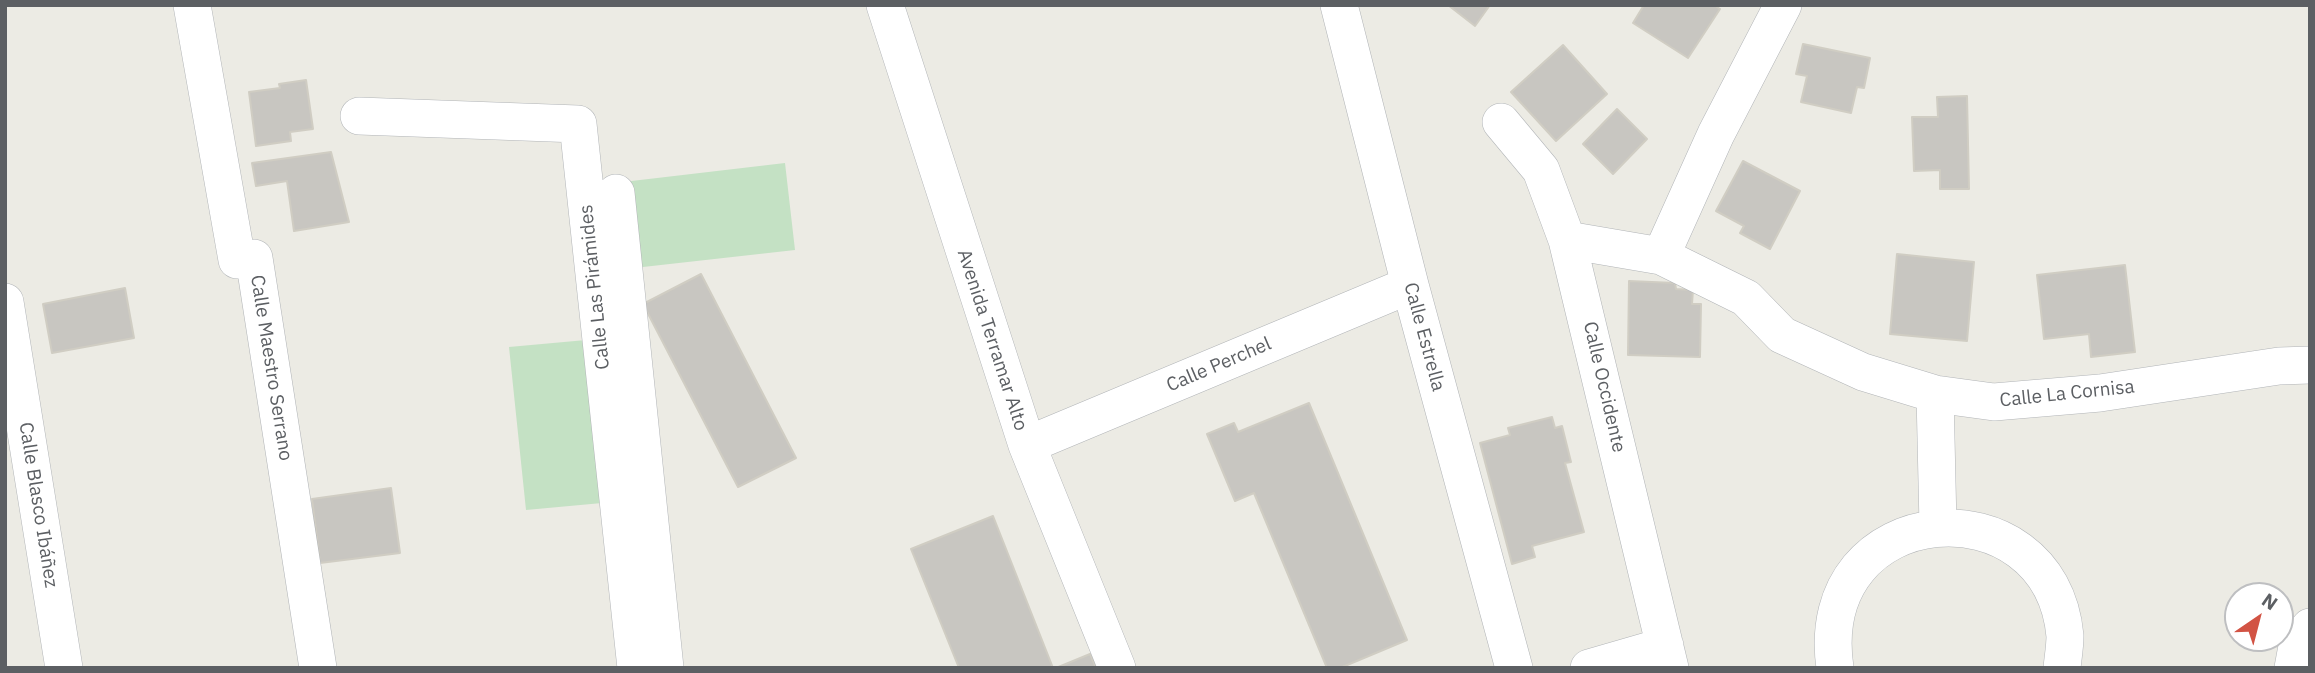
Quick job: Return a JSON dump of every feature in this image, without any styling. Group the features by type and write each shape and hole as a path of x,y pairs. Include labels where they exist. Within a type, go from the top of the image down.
{"street":[{"name":"Calle Maestro Serrano","path":"192,5 237,260 254,258 318,668"},
{"name":"Avenida Terramar Alto","path":"885,5 1027,445 1117,668"},
{"name":"Calle Estrella","path":"1339,5 1410,285 1514,668"},
{"path":"1661,256 1716,134 1783,5"},
{"name":"Calle Las Pirámides","path":"359,116 578,124 636,668"},
{"name":"Calle Occidente","path":"1501,122 1541,170 1567,240 1668,657"},
{"path":"616,193 665,668"},
{"name":"Calle La Cornisa","path":"1567,240 1661,256 1746,298 1782,335 1863,372 1935,394 1994,402 2100,393 2279,366 2310,365"},
{"name":"Calle Perchel","path":"1027,445 1410,285"},
{"name":"Calle Blasco Ibáñez","path":"5,302 64,668"},
{"path":"1935,394 1938,526"},
{"path":"1835,668 1833,627 1844,589 1868,558 1900,536 1938,526 1976,529 2010,544 2038,568 2057,601 2065,637 2062,668"},
{"path":"2293,668 2298,642 2310,627"},
{"path":"1589,668 1668,657"}],"green space":[{"path":"785,163 795,250 634,268 623,182"},
{"path":"586,340 602,503 526,510 509,347"}],"building":[{"path":"1448,5 1490,5 1475,26"},
{"path":"1644,5 1714,5 1720,9 1688,58 1633,23"},
{"path":"1803,44 1870,58 1864,88 1857,87 1851,113 1801,102 1807,76 1796,74"},
{"path":"1563,45 1607,94 1556,141 1511,92"},
{"path":"306,80 313,129 290,132 291,141 256,146 249,92 280,88 279,84"},
{"path":"1967,96 1969,189 1940,189 1940,170 1914,171 1912,117 1938,117 1937,97"},
{"path":"1617,109 1647,139 1613,174 1583,144"},
{"path":"331,152 349,222 294,231 287,181 256,186 252,163"},
{"path":"1743,161 1800,191 1770,249 1740,233 1744,226 1716,211"},
{"path":"1897,254 1974,262 1967,341 1890,334"},
{"path":"2125,265 2135,352 2091,357 2089,334 2044,339 2037,275"},
{"path":"701,274 796,458 738,487 643,304"},
{"path":"1629,281 1675,283 1676,289 1693,290 1692,304 1701,304 1700,357 1628,355"},
{"path":"125,288 134,338 52,353 43,304"},
{"path":"1309,403 1407,640 1340,668 1327,668 1254,493 1235,501 1207,434 1234,423 1238,432"},
{"path":"1552,417 1555,428 1562,426 1571,462 1565,463 1584,532 1532,546 1535,557 1512,564 1480,443 1510,435 1508,428"},
{"path":"391,488 400,553 320,563 312,499"},
{"path":"993,516 1053,668 959,668 911,549"},
{"path":"1090,654 1096,668 1056,668"}]}
